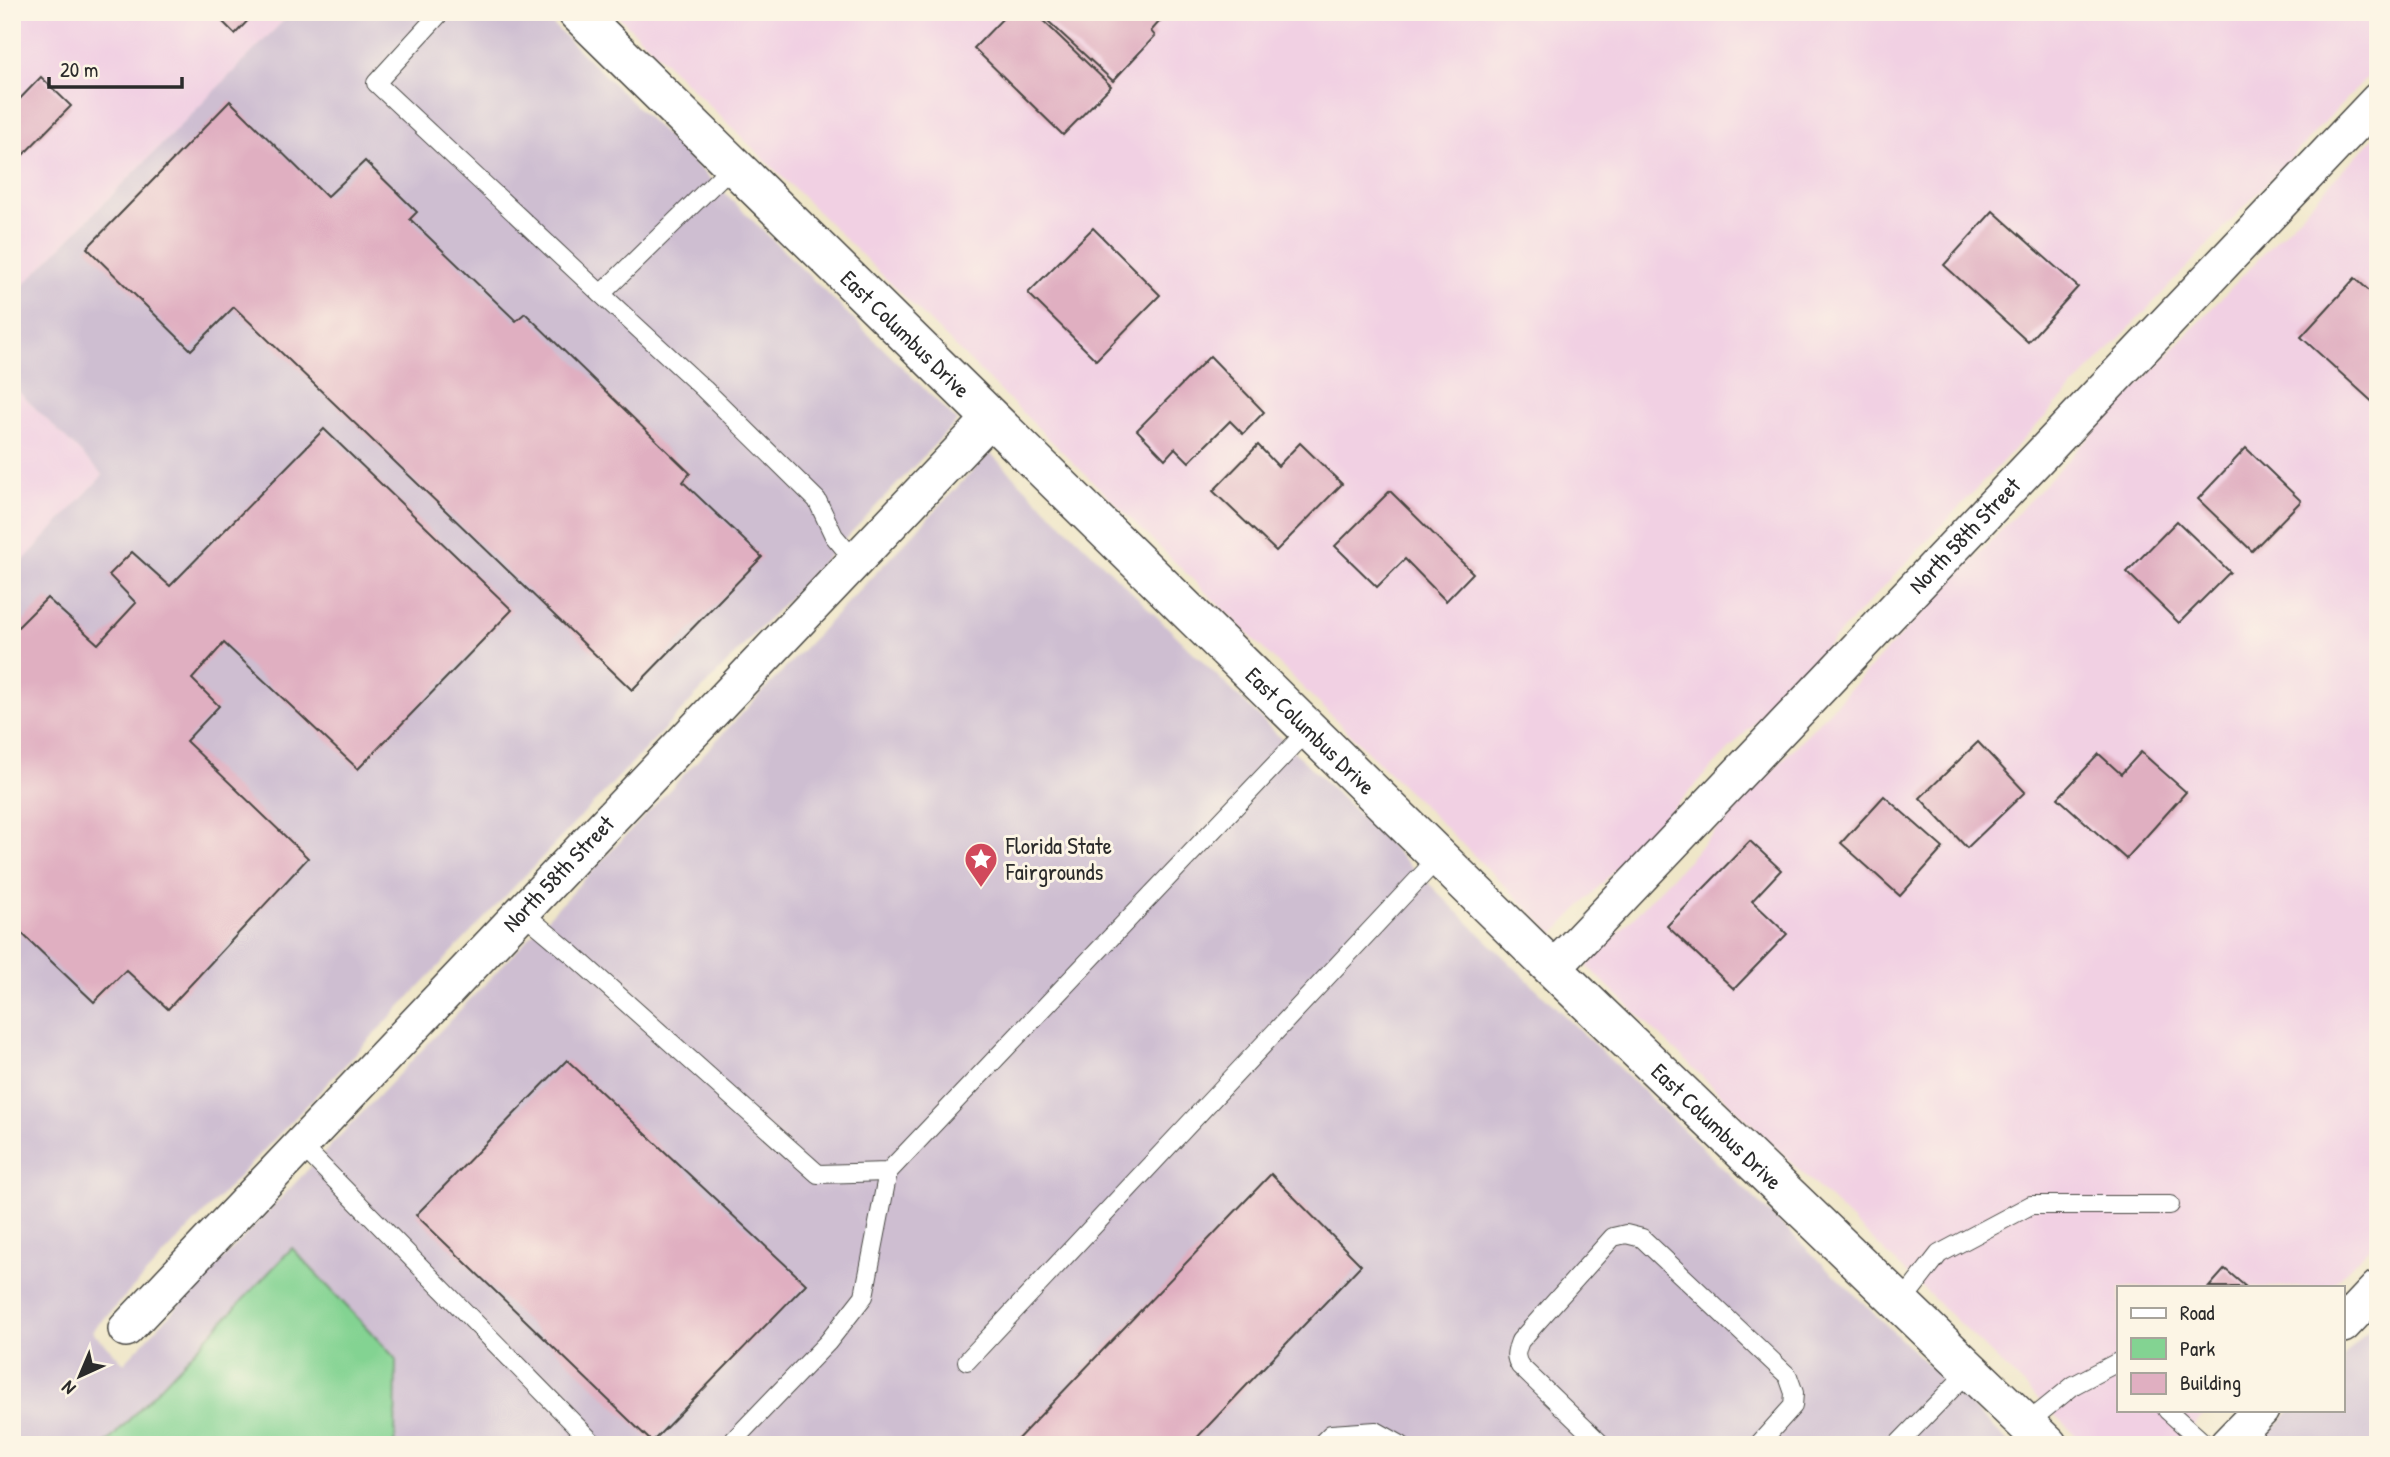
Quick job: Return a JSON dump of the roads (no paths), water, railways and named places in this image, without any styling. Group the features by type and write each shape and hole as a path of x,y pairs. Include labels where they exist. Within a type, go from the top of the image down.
{"main road":[{"name":"East Columbus Drive","path":"577,12 1553,969 2037,1434"}],"street":[{"name":"North 58th Street","path":"1553,969 2378,100"},
{"name":"North 58th Street","path":"125,1329 991,418"},
{"path":"2344,1324 2378,1288"},
{"path":"2227,1445 2259,1412"}],"lane":[{"path":"441,12 376,83 704,389 817,500 834,536 855,561"},
{"path":"601,294 733,165"},
{"path":"729,1445 828,1342 864,1296 888,1172 1308,730"},
{"path":"967,1362 1439,857"},
{"path":"522,912 818,1174 888,1172"},
{"path":"301,1144 595,1445"},
{"path":"1901,1303 1939,1254 2031,1205 2171,1205"},
{"path":"1602,1445 1515,1359 1520,1341 1614,1237 1626,1234 1642,1238 1787,1376 1794,1393 1793,1406 1758,1445"},
{"path":"2037,1434 2074,1385 2117,1364"},
{"path":"1896,1445 1970,1370"},
{"path":"2169,1412 2206,1445"},
{"path":"1320,1445 1331,1434 1376,1431 1401,1445"}],"place":[{"name":"Florida State Fairgrounds","path":"981,889"}]}
